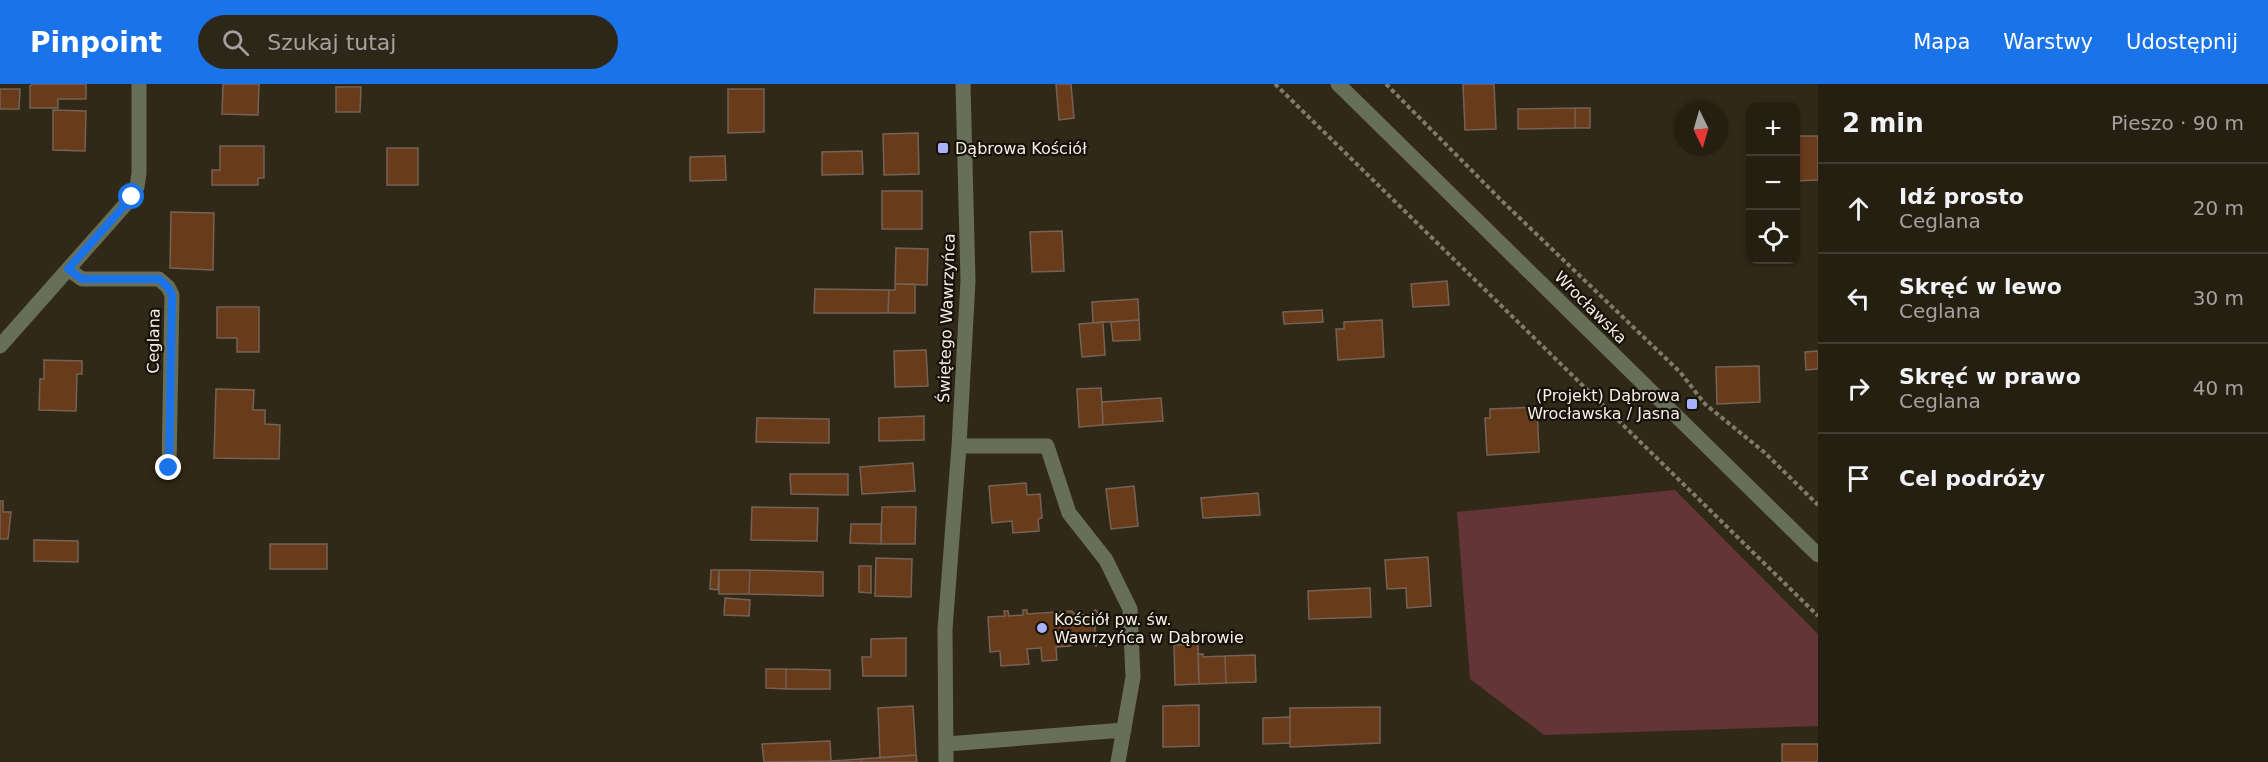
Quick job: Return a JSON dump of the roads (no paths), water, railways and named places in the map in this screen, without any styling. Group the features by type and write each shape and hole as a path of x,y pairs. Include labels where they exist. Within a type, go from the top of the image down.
{"street":[{"path":"0,346 118,214 137,187 139,84"},
{"name":"Świętego Wawrzyńca","path":"946,762 945,629 959,446 968,281 963,84"},
{"name":"Wrocławska","path":"1338,84 1818,555"},
{"name":"Ceglana","path":"68,269 82,279 159,279 168,287 172,295 169,468"},
{"path":"959,446 1047,446 1069,513 1106,560 1130,609 1133,677 1118,762"},
{"path":"947,744 1124,730"}],"place":[{"name":"Dąbrowa Kościół","path":"943,148"},
{"name":"(Projekt) Dąbrowa Wrocławska / Jasna","path":"1692,404"},
{"name":"Kościół pw. św. Wawrzyńca w Dąbrowie","path":"1042,628"}]}
